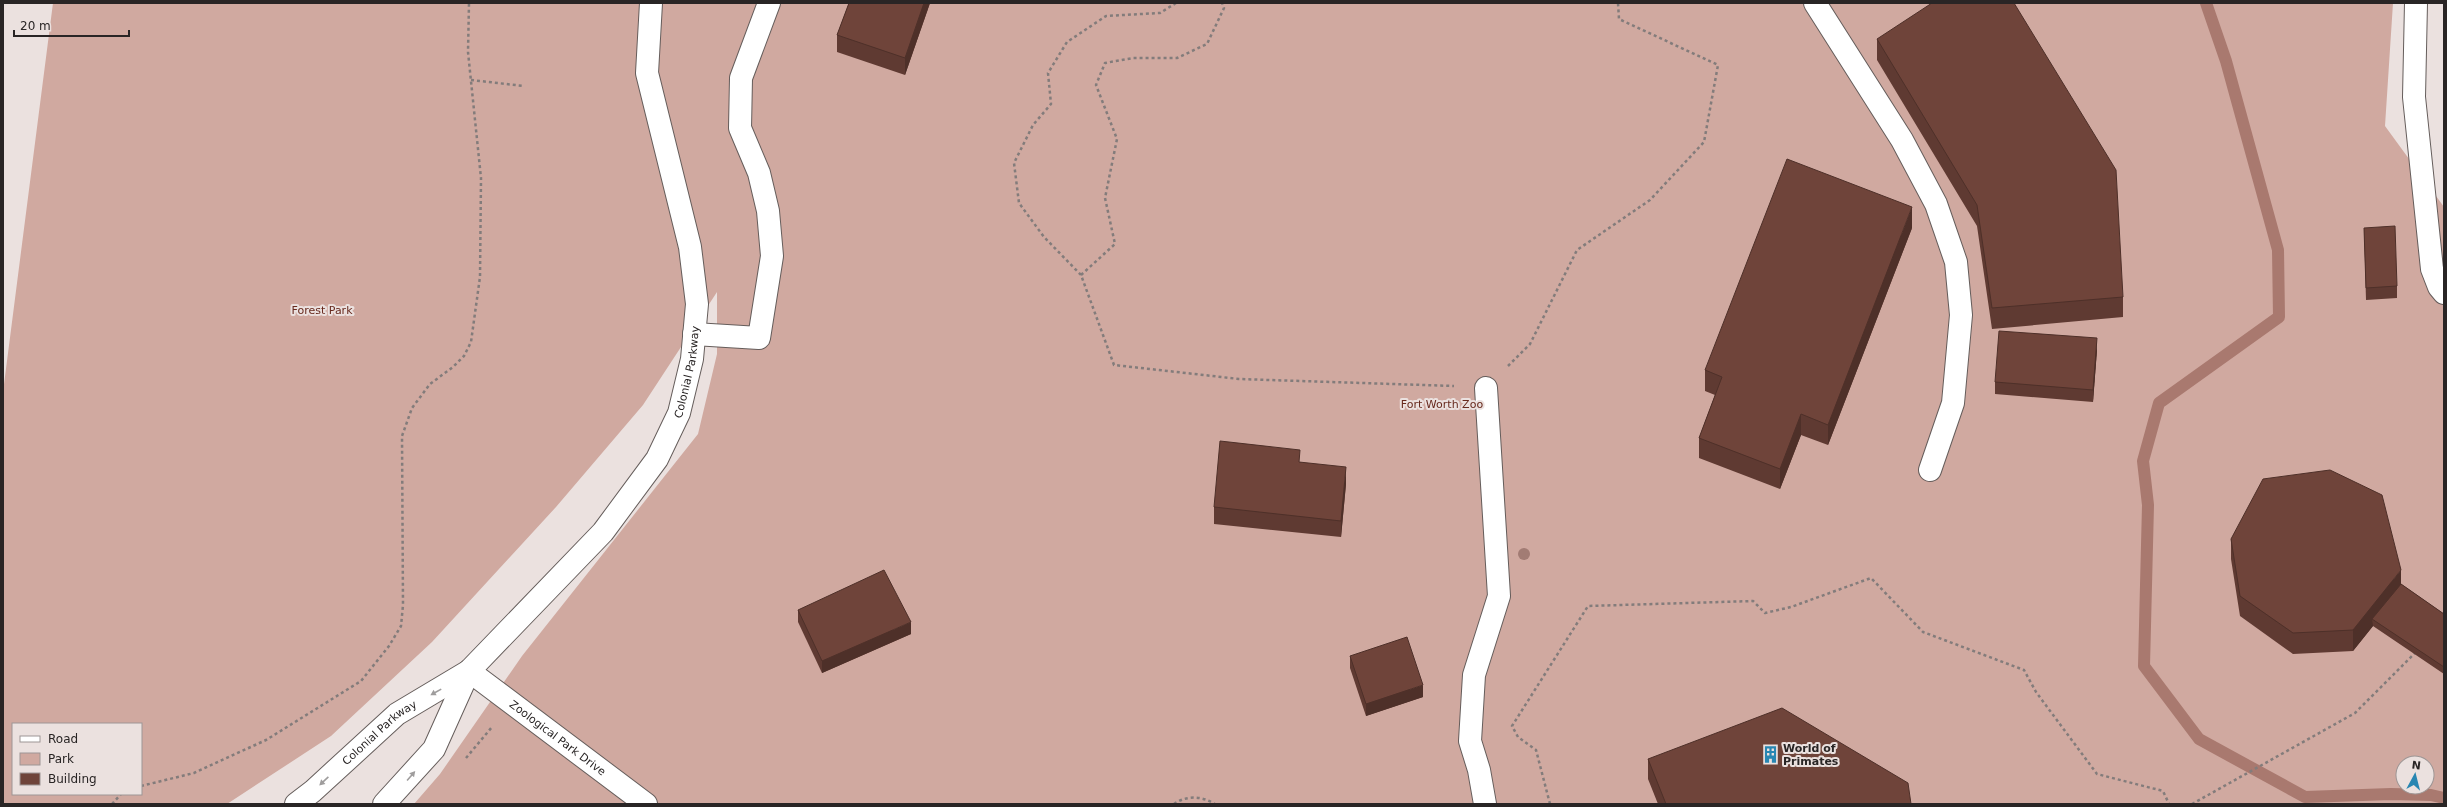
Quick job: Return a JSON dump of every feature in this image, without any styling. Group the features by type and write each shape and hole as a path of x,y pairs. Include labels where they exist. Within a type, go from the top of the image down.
{"street":[{"name":"Colonial Parkway","path":"296,804 313,791 397,714 469,672 603,532 657,459 679,413 692,359 697,304 690,248 647,73 651,3"},
{"path":"694,334 759,338 772,256 768,211 759,173 740,128 740,78 769,3"},
{"path":"1815,3 1902,140 1936,204 1956,262 1961,315 1953,403 1930,470"},
{"path":"2416,3 2414,97 2432,269 2439,288 2444,293"},
{"path":"1485,804 1479,770 1470,741 1474,675 1499,596 1486,388"},
{"name":"Colonial Parkway","path":"384,804 434,749 469,672"},
{"name":"Zoological Park Drive","path":"469,672 646,804"}],"path":[{"path":"142,786 194,773 266,740 361,681 389,646 401,626 403,605 402,436 412,408 430,384 453,367 464,356 471,342 480,277 480,178 468,52 469,3"},
{"path":"1176,3 1160,13 1106,16 1067,42 1048,73 1051,104 1033,125 1014,163 1019,203 1044,237 1081,275 1114,365 1238,379 1388,383 1486,388 1530,344 1577,250 1650,200 1704,142 1718,65 1619,19 1618,3"},
{"path":"1081,275 1116,244 1105,198 1117,139 1096,85 1105,63 1133,58 1178,58 1208,44 1224,8 1222,3"},
{"path":"471,80 524,86"},
{"path":"1550,804 1536,750 1518,737 1512,726 1588,606 1753,601 1765,613 1791,607 1871,578 1924,632 2024,670 2036,692 2097,774 2163,791 2169,804"},
{"path":"2192,804 2355,713 2417,651"},
{"path":"461,764 512,704"},
{"path":"112,804 120,795"},
{"path":"1174,804 1192,797 1203,798 1215,804"}],"green space":[{"name":"Fort Worth Zoo","path":"53,3 2393,3 2385,126 2444,207 2444,804 414,804 440,774 522,656 698,434 717,354 717,292 643,405 556,507 432,642 331,736 227,804 3,804 3,392"}],"building":[{"path":"849,3 924,3 905,58 837,35"},
{"path":"1932,3 2014,3 2116,170 2123,297 1992,308 1977,205 1877,39"},
{"path":"1787,159 1912,207 1828,425 1801,414 1780,469 1699,438 1722,377 1705,370"},
{"path":"2395,226 2397,286 2366,288 2364,228"},
{"path":"1999,331 2097,338 2093,390 1995,382"},
{"path":"1220,441 1300,450 1299,462 1346,467 1341,521 1214,507"},
{"path":"2330,470 2382,495 2401,570 2353,630 2293,633 2240,596 2231,539 2263,479"},
{"path":"884,570 911,622 822,661 798,610"},
{"path":"2401,584 2444,614 2444,667 2372,619"},
{"path":"1407,637 1423,685 1366,704 1350,656"},
{"name":"World of Primates","path":"1782,708 1908,783 1911,804 1666,804 1648,759"}],"waterway":[{"path":"2206,3 2226,61 2278,250 2279,317 2159,403 2143,461 2148,505 2144,666 2199,739 2305,797 2391,794 2431,795 2444,798"}],"place":[{"name":"World of Primates","path":"1770,754"}],"park label":[{"name":"Forest Park","path":"322,310"}]}
